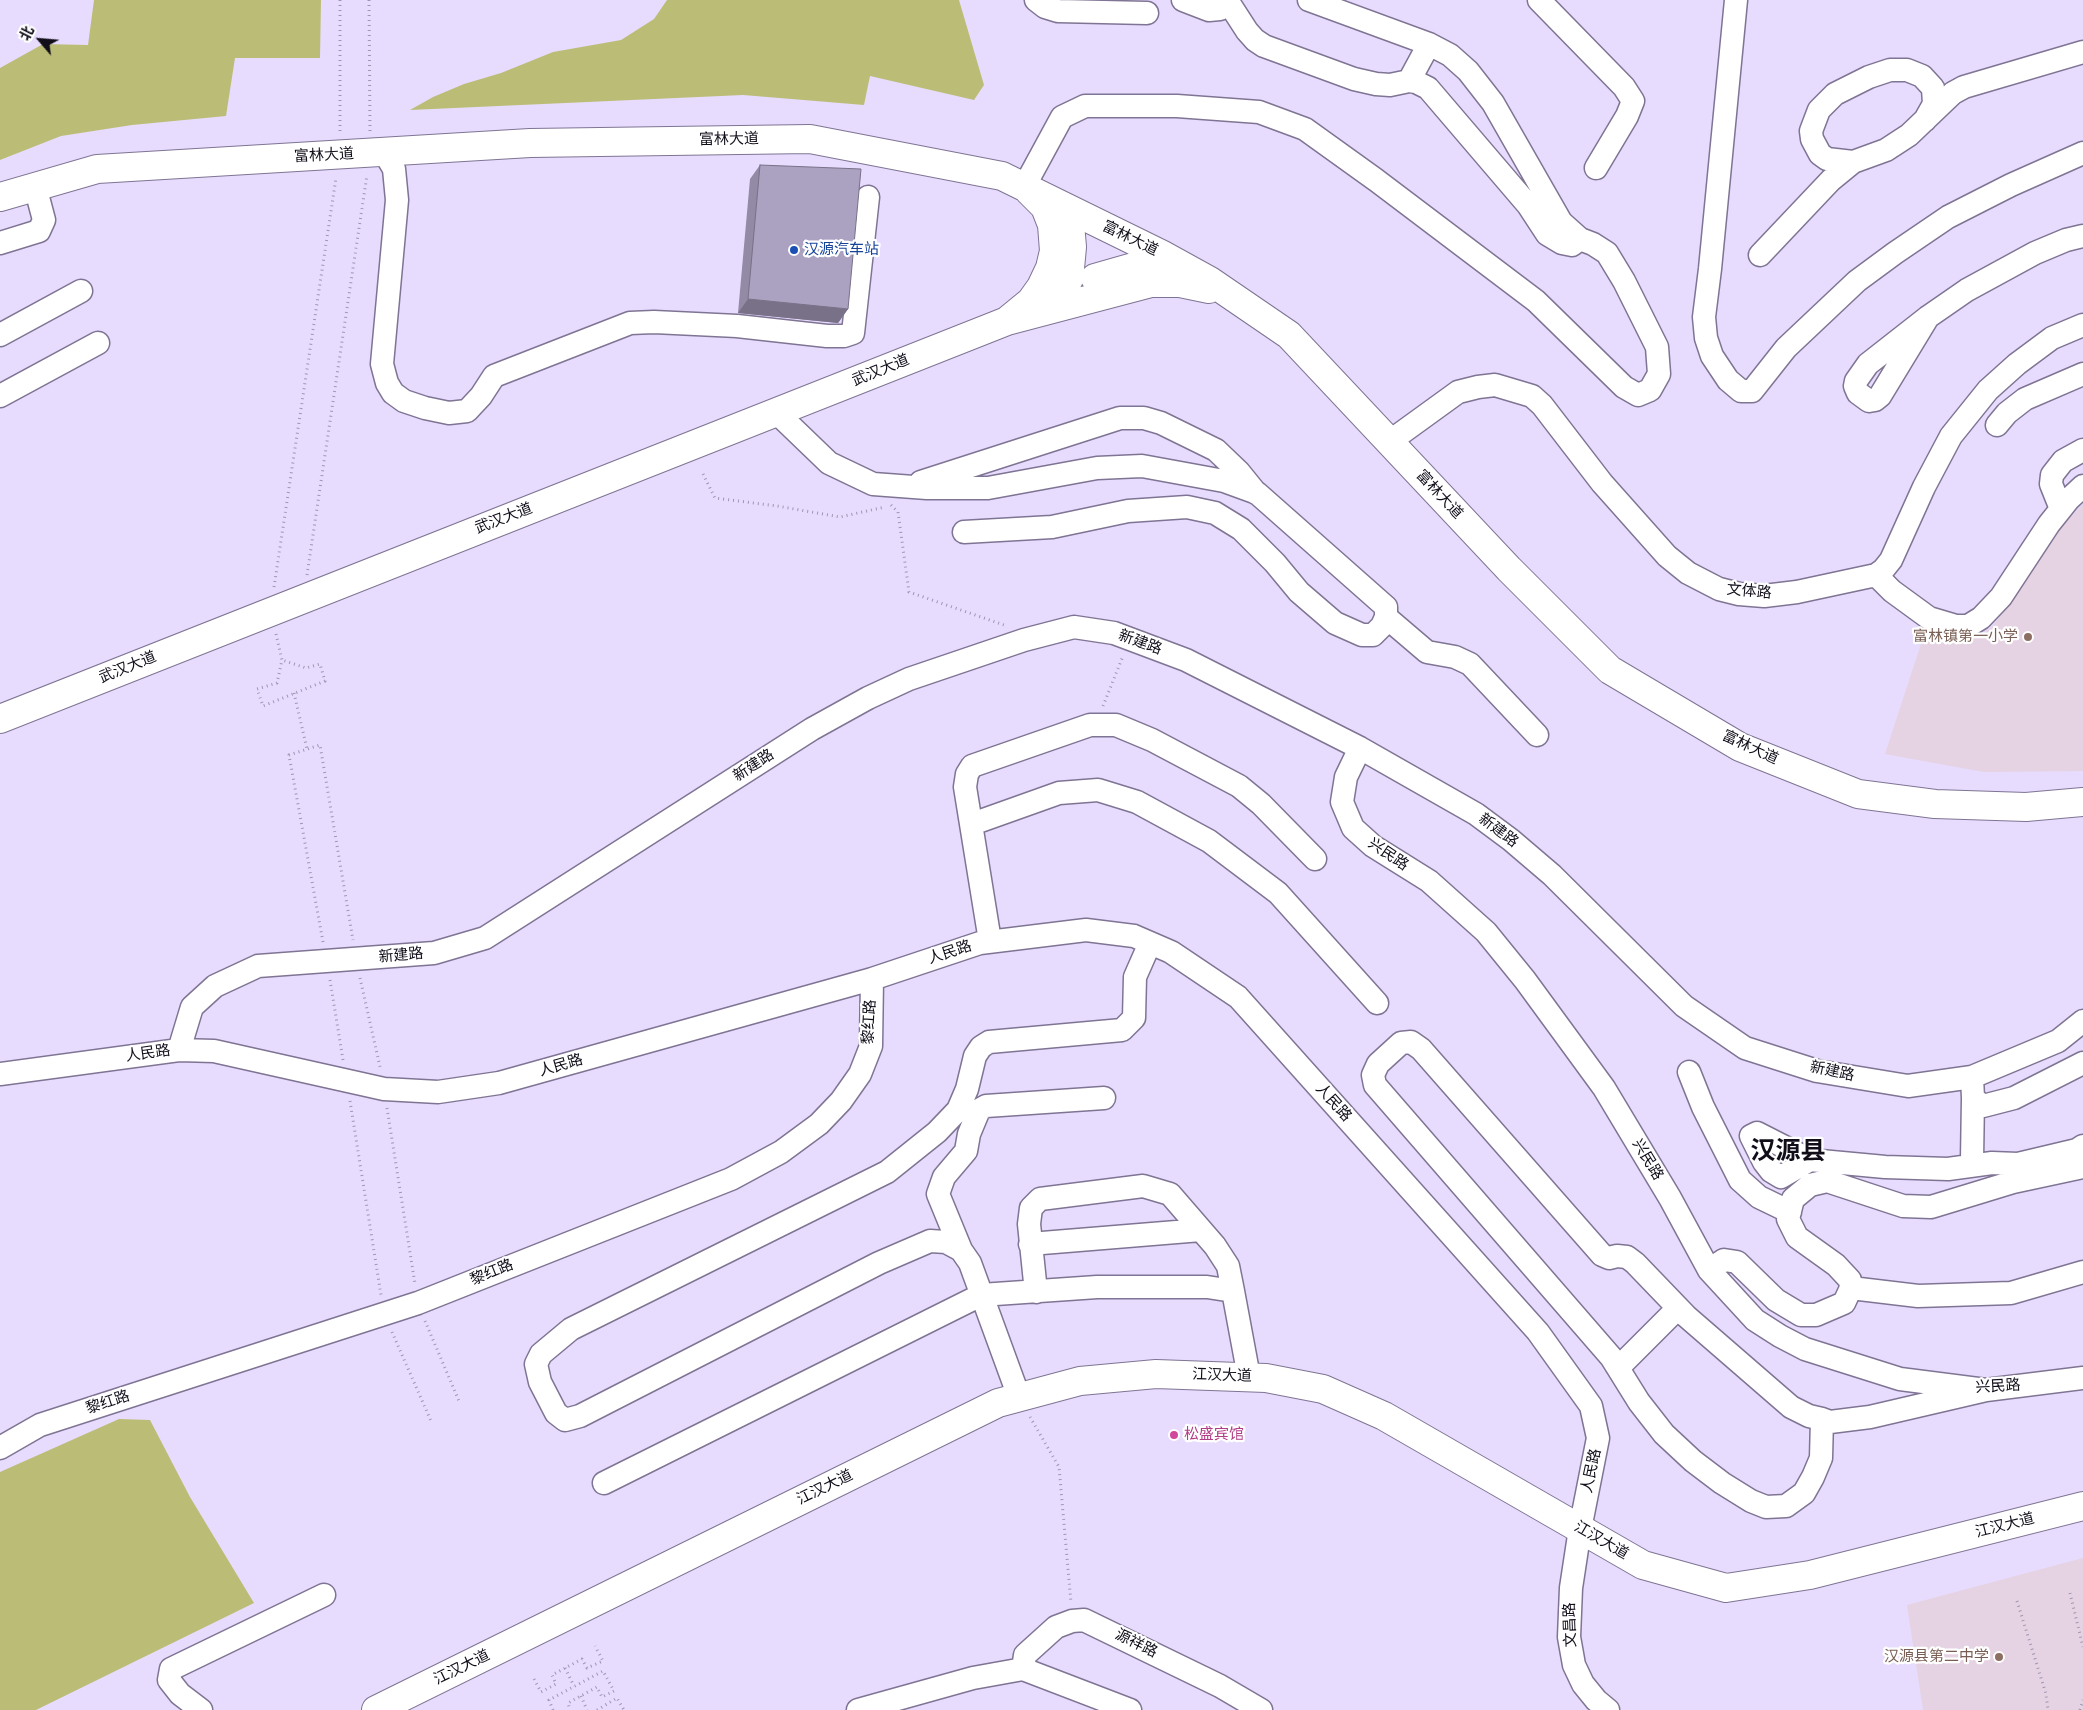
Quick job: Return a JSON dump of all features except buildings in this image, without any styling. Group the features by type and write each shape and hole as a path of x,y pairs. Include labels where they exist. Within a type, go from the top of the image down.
{"main road":[{"name":"富林大道","path":"0,197 97,168 530,143 810,139 1002,176 1174,261 1210,281 1289,335 1509,569 1610,670 1740,746 1858,794 1935,804 2026,807 2083,802"},
{"path":"1008,321 1031,301 1041,287 1050,268 1054,251 1052,225 1045,207 1024,187"},
{"path":"1008,321 1050,303 1062,291 1069,279 1072,247 1070,222 1062,206"},
{"path":"1008,321 1063,301 1091,279 1144,264 1174,261"},
{"path":"1008,321 1151,283 1188,284 1210,289 1241,302"},
{"name":"武汉大道","path":"0,720 304,598 1008,321"},
{"name":"江汉大道","path":"376,1710 998,1403 1080,1381 1156,1374 1249,1377 1266,1378 1323,1389 1384,1416 1643,1565 1726,1588 1810,1574 2083,1506"}],"street":[{"path":"1036,0 1045,7 1058,11 1146,13"},
{"path":"1183,0 1209,10 1220,9 1227,0 1247,31 1264,46 1361,81 1390,85 1409,81 1428,88 1528,205 1547,234 1562,244 1572,245 1580,239"},
{"path":"1024,187 1062,117 1085,106 1176,106 1259,112 1305,129 1536,301 1624,387 1638,395 1650,390 1659,374 1657,347 1624,281 1607,253 1593,244 1580,239 1561,222 1493,103 1468,71 1450,55 1429,44 1309,0"},
{"path":"1539,0 1624,87 1633,101 1627,116 1596,168"},
{"path":"1736,0 1704,317 1706,338 1712,356 1728,380 1740,391 1752,391 1786,348 1857,281 1903,248 1948,217 2011,185 2083,154"},
{"path":"1409,81 1429,44"},
{"path":"1760,255 1830,180 1852,162 1886,150 1909,135 1953,93 1964,86 2083,52"},
{"path":"1852,162 1827,159 1820,154 1812,140 1811,131 1819,110 1835,94 1869,77 1890,70 1907,70 1922,76 1933,88 1934,104 1925,120"},
{"path":"377,152 394,169 397,200 382,364 387,383 393,393 404,401 449,413 467,411 481,396 494,376 630,323 654,322 737,326 827,336 844,336 852,333 868,197"},
{"path":"0,244 39,231 44,220 35,186"},
{"path":"1928,318 1967,290 2035,253 2066,240 2083,236"},
{"path":"0,335 81,291"},
{"path":"2083,325 2052,338 2017,364 1988,390 1951,436 1924,486 1890,560 1883,570 1876,575 1892,591 1929,618 1956,626 1968,626 1981,618 2001,597 2049,524 2083,486"},
{"path":"0,396 98,343"},
{"path":"1997,425 2007,413 2025,399 2083,374"},
{"name":"文体路","path":"1389,442 1458,392 1478,386 1495,385 1532,396 1542,405 1602,483 1667,556 1688,572 1719,589 1764,596 1797,592 1876,575"},
{"path":"776,412 829,463 873,484 988,488 1097,468 1142,466 1224,481 1256,493"},
{"path":"906,486 1120,418 1144,418 1161,423 1216,450 1239,472 1256,493 1386,607 1386,617 1382,626 1373,635 1362,635 1335,623 1299,592 1275,563 1241,529 1215,513 1187,507 1128,511 1052,527 964,532"},
{"path":"2061,509 2051,484 2052,475 2063,461 2083,450"},
{"path":"1386,617 1427,652 1455,657 1470,664 1537,735"},
{"name":"新建路","path":"179,1050 192,1007 215,986 258,966 434,953 485,938 812,729 868,698 909,679 1024,640 1074,627 1114,633 1186,660 1360,748 1476,814 1511,840 1552,875 1684,1006 1745,1048 1817,1071 1908,1086 1973,1088 2058,1041 2083,1021"},
{"path":"990,942 965,787 967,774 972,766 1090,725 1116,725 1152,740 1239,786 1261,804 1314,860"},
{"name":"兴民路","path":"1360,748 1346,777 1342,802 1353,828 1373,846 1429,881 1486,932 1525,980 1604,1088 1670,1198 1709,1270 1755,1320 1780,1336 1806,1349 1900,1379 1986,1390 2083,1378"},
{"path":"972,824 1059,794 1098,790 1138,802 1209,841 1278,893 1376,1004"},
{"name":"人民路","path":"0,1074 179,1050 214,1051 384,1089 438,1092 499,1083 872,979 990,942 1086,930 1134,936 1171,952 1238,997 1538,1332 1591,1406 1598,1438 1580,1529"},
{"path":"961,1250 946,1242 930,1241 912,1248 879,1263 580,1416 565,1420 556,1413 540,1382 536,1364 541,1354 571,1329 887,1172 937,1132 958,1110 967,1088 975,1056 981,1047 989,1042 1122,1030 1134,1018 1135,977 1150,943"},
{"name":"黎红路","path":"0,1448 40,1425 418,1303 731,1179 782,1152 819,1124 860,1074 871,1046 872,979"},
{"path":"1822,1419 1821,1458 1804,1492 1786,1506 1766,1507 1751,1501 1722,1483 1694,1461 1664,1434 1611,1357 1374,1085 1373,1075 1378,1064 1401,1042 1411,1042 1421,1049 1602,1255 1609,1258 1617,1256 1627,1257 1635,1263 1678,1308 1791,1407 1809,1416 1822,1419 1830,1422 1870,1417 1986,1390"},
{"path":"1973,1088 1983,1106 2014,1098 2083,1063"},
{"path":"1689,1072 1703,1107 1740,1180 1759,1197 1790,1212"},
{"path":"1970,1166 1972,1160 1973,1088"},
{"path":"1019,1397 970,1264 961,1250 938,1194 944,1177 966,1151 969,1134 979,1110 986,1106 1104,1098"},
{"path":"1810,1160 1885,1167 1948,1169 2018,1164 2077,1150 2083,1146"},
{"path":"1709,1270 1724,1260 1737,1262 1776,1300 1801,1315 1816,1316 1844,1302 1851,1288 1850,1280 1836,1265 1798,1237 1788,1219 1793,1199 1810,1185 1827,1182 1903,1206 1931,1208 2013,1182 2083,1167"},
{"path":"1036,1292 1029,1224 1031,1208 1040,1199 1144,1186 1170,1194 1201,1230 1228,1266 1249,1377"},
{"path":"1030,1244 1201,1230"},
{"path":"1851,1288 1918,1296 2011,1293 2057,1282 2083,1272"},
{"path":"604,1483 982,1295 1097,1287 1207,1287 1233,1291"},
{"path":"1618,1368 1678,1308"},
{"name":"文昌路","path":"1580,1529 1571,1588 1569,1637 1574,1665 1583,1684 1596,1700 1608,1710"},
{"path":"201,1710 180,1694 170,1680 171,1669 324,1595"},
{"name":"源祥路","path":"1072,1621 1084,1620 1100,1626 1220,1686 1261,1710"},
{"path":"1023,1669 1025,1655 1037,1642 1056,1627 1072,1621"},
{"path":"858,1710 973,1678 1023,1669 1130,1710"}],"path":[{"path":"282,660 306,668 320,664 325,681 263,706 257,689 277,683 282,660 270,612 340,155 340,0"},
{"path":"304,598 377,152 369,0"},
{"path":"703,474 715,498 840,517 891,505 898,512 909,592 1007,626"},
{"path":"1096,725 1130,639"},
{"path":"294,693 307,749"},
{"path":"289,755 320,745"},
{"path":"1019,1397 1058,1467 1072,1621"},
{"path":"2070,1593 2083,1647"},
{"path":"2017,1601 2046,1694 2048,1710"},
{"path":"534,1679 541,1692 556,1684 552,1675 582,1659 587,1668 603,1661 595,1646"},
{"path":"566,1668 574,1686"},
{"path":"552,1710 549,1700 603,1671 614,1691 602,1697 597,1687 568,1703 570,1710"},
{"path":"581,1696 587,1710"},
{"path":"597,1710 617,1698 624,1710"},
{"path":"2080,1710 2083,1700"}],"shaded area":[{"name":"富林镇第一小学","path":"2083,504 2083,771 1984,772 1885,754 1923,638 1942,643 1959,642 1976,637 1992,627 2031,574 2054,534"},
{"name":"汉源县第二中学","path":"2083,1558 2083,1710 1923,1710 1907,1605"}],"green space":[{"path":"94,0 321,0 320,58 235,58 226,116 132,125 61,136 0,160 0,68 43,44 88,45"},
{"path":"667,0 959,0 984,85 974,100 870,76 864,105 743,95 410,110 433,97 464,84 501,73 553,52 621,40 654,19"},
{"path":"119,1419 150,1420 190,1497 254,1603 36,1710 0,1710 0,1472"}],"place":[{"name":"汉源汽车站","path":"794,250"},
{"name":"富林镇第一小学","path":"2028,637"},
{"name":"松盛宾馆","path":"1174,1435"},
{"name":"汉源县第二中学","path":"1999,1657"}],"district":[{"name":"汉源县","path":"1788,1153"}]}
